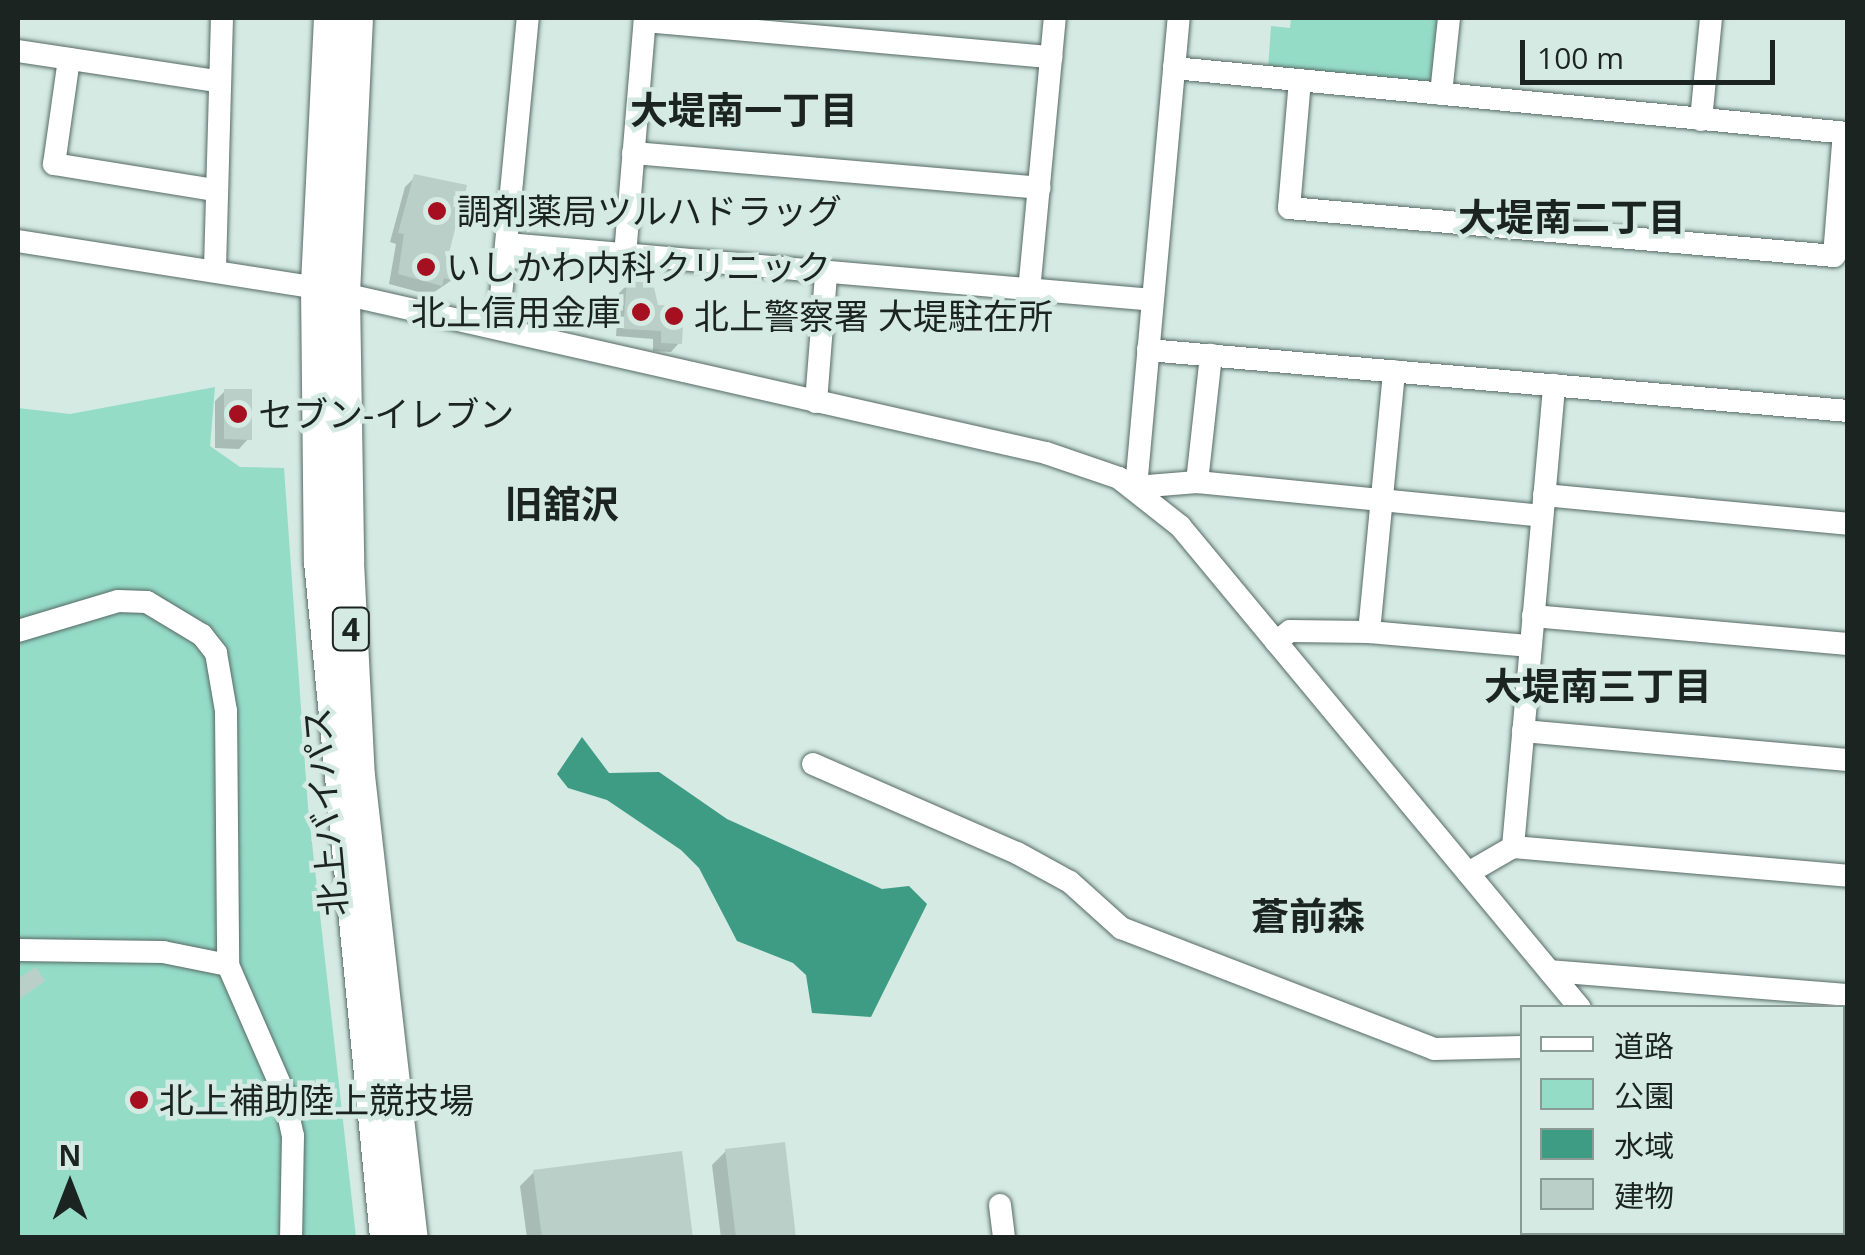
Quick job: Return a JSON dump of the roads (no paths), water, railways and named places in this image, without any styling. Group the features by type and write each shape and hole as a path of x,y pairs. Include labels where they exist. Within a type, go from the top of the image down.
{"highway":[{"name":"北上バイパス","path":"330,18 331,291 320,562 386,1238"},
{"name":"北上バイパス","path":"357,18 331,291 358,776 412,1238"}],"street":[{"path":"214,268 216,82 222,18"},
{"path":"498,328 528,18"},
{"path":"1030,291 1055,18"},
{"path":"1136,487 1179,18"},
{"path":"1441,94 1449,18"},
{"path":"1702,120 1711,18"},
{"path":"625,255 645,20 1052,56"},
{"path":"18,52 216,82"},
{"path":"68,59 54,164 215,190"},
{"path":"1174,68 1300,80 1702,120 1846,133 1834,256 1289,208 1300,80"},
{"path":"633,153 1039,188"},
{"path":"18,241 214,268 331,291 1046,453 1136,487 1180,526 1578,1005"},
{"path":"507,244 1153,300"},
{"path":"816,402 826,274"},
{"path":"1148,350 1848,410"},
{"path":"1197,482 1210,355"},
{"path":"1369,632 1394,371"},
{"path":"1513,847 1554,385"},
{"path":"1136,487 1197,482 1382,503 1543,506 1848,524"},
{"path":"18,631 118,600 147,602 202,634 216,653 226,711 228,966 286,1106 293,1136 290,1238"},
{"path":"1533,616 1848,644"},
{"path":"1276,642 1290,631 1369,632 1530,646"},
{"path":"1523,731 1848,760"},
{"path":"813,764 1017,853 1070,882 1121,928 1434,1049 1520,1047"},
{"path":"1468,873 1513,847 1848,876"},
{"path":"18,950 163,952 228,966"},
{"path":"1550,972 1848,994"},
{"path":"1000,1206 1004,1238"}],"water":[{"path":"582,737 609,773 659,772 727,819 882,889 909,886 927,904 871,1017 812,1013 806,975 793,963 737,941 699,868 681,850 607,800 568,788 557,774"}],"place":[{"name":"調剤薬局ツルハドラッグ","path":"437,211"},
{"name":"いしかわ内科クリニック","path":"426,267"},
{"name":"北上信用金庫","path":"641,312"},
{"name":"北上警察署 大堤駐在所","path":"674,316"},
{"name":"セブン-イレブン","path":"238,414"},
{"name":"北上補助陸上競技場","path":"139,1100"}],"district":[{"name":"大堤南一丁目","path":"744,110"},
{"name":"大堤南二丁目","path":"1572,217"},
{"name":"旧舘沢","path":"562,504"},
{"name":"大堤南三丁目","path":"1598,686"},
{"name":"蒼前森","path":"1308,916"}]}
